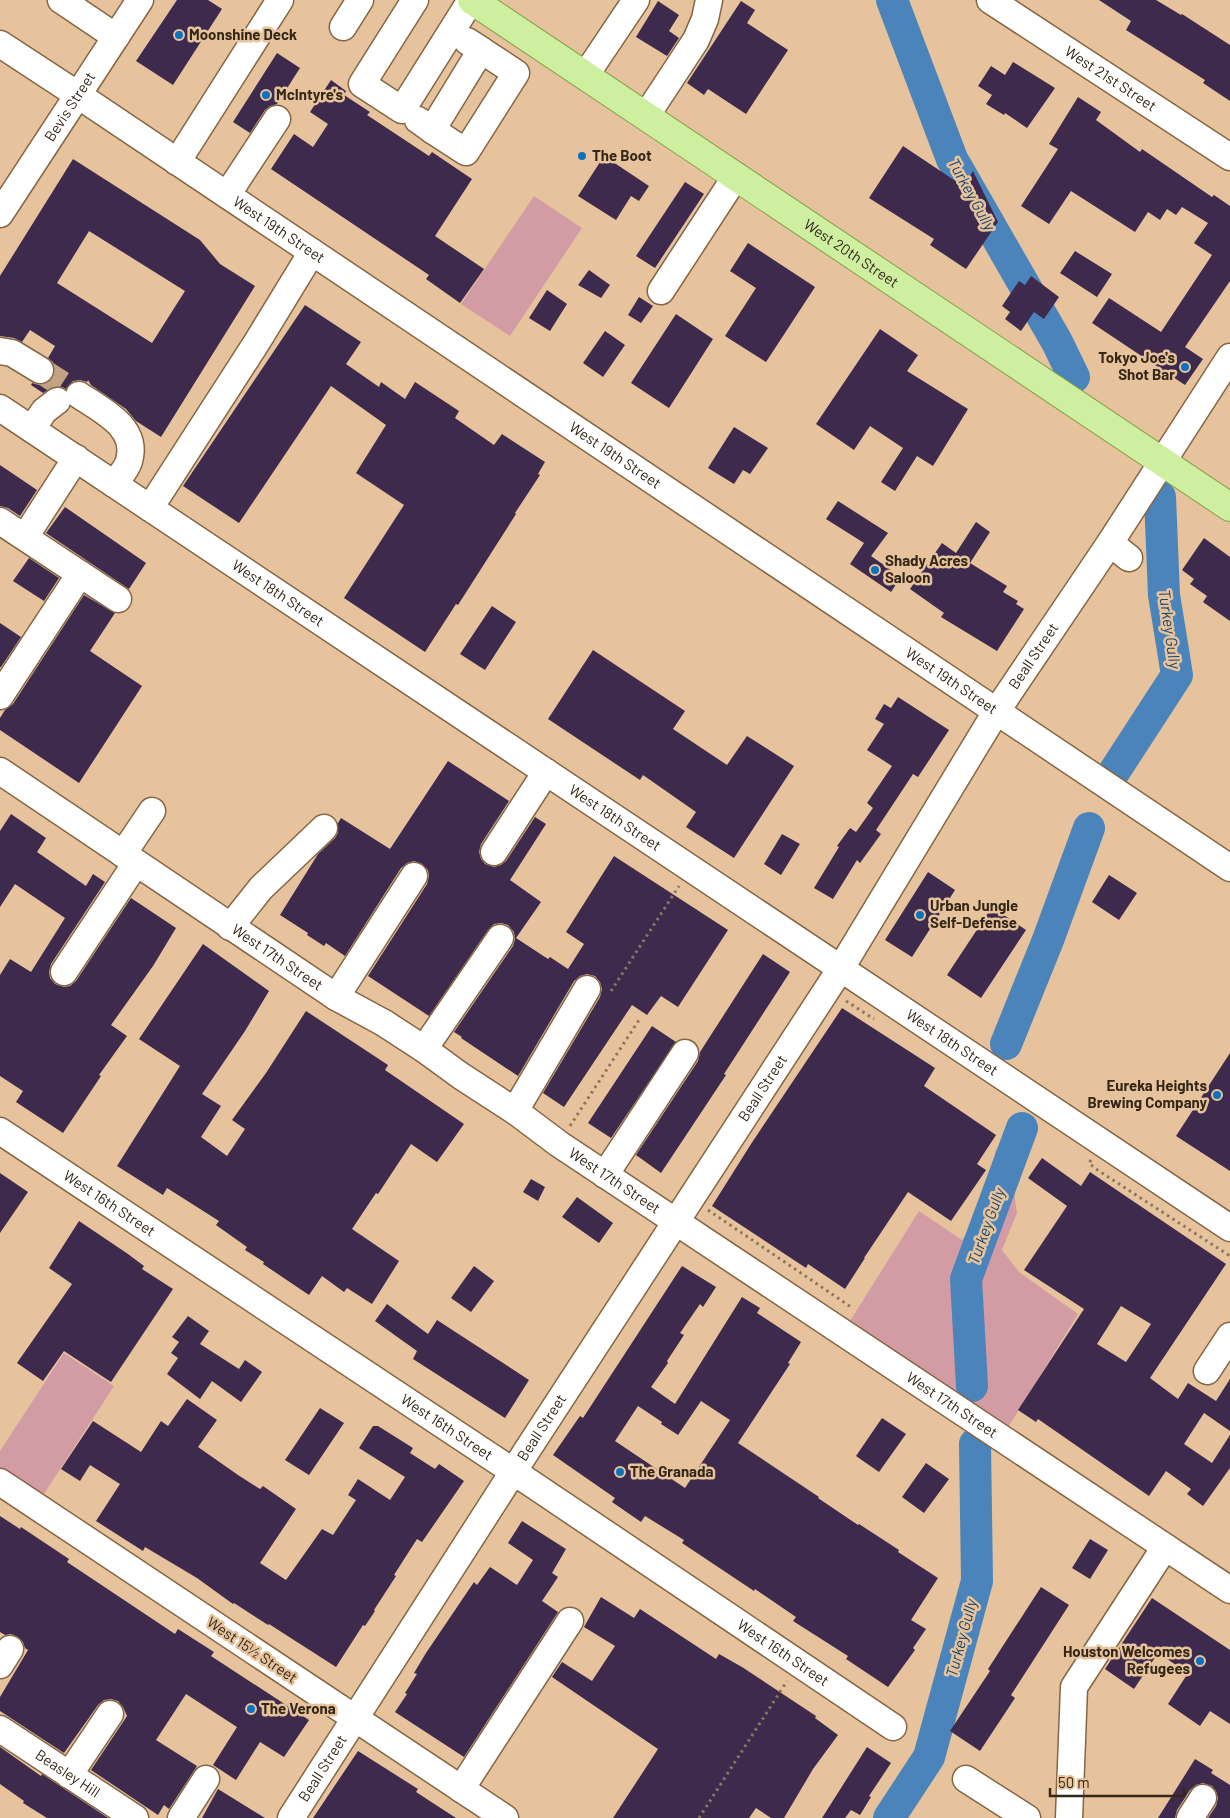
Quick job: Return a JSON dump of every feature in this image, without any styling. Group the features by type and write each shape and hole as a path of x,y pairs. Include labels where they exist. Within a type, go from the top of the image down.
{"main road":[{"name":"West 20th Street","path":"472,0 1230,507"}],"street":[{"path":"61,0 116,37"},
{"name":"Bevis Street","path":"0,214 140,0"},
{"path":"177,162 280,0"},
{"path":"342,27 360,0"},
{"path":"415,0 362,84 466,152 516,73 451,31"},
{"path":"402,110 472,0"},
{"path":"585,76 636,0"},
{"path":"646,116 696,40 705,19 709,0"},
{"name":"West 21st Street","path":"990,0 1230,157"},
{"name":"West 19th Street","path":"0,44 228,195 996,712 1144,802 1230,868"},
{"path":"432,130 482,50"},
{"path":"228,195 277,119"},
{"path":"661,291 736,176"},
{"path":"150,508 257,342 312,252"},
{"path":"0,351 12,353 40,370"},
{"name":"Beall Street","path":"291,1818 513,1472 842,968 996,712 1119,551 1163,462 1230,357"},
{"path":"32,429 44,411 68,398 114,418 123,427 130,444 129,462 114,484"},
{"name":"West 18th Street","path":"0,408 1230,1228"},
{"path":"25,537 76,458"},
{"path":"0,521 118,600"},
{"path":"3,686 80,574"},
{"name":"West 17th Street","path":"0,771 336,997 384,1023 424,1049 515,1111 559,1144 1230,1590"},
{"path":"494,852 546,772"},
{"path":"64,972 130,858 152,812"},
{"path":"230,927 261,888 324,828"},
{"path":"336,997 414,876"},
{"path":"424,1049 500,938"},
{"path":"515,1111 599,990"},
{"path":"606,1175 685,1053"},
{"name":"West 16th Street","path":"0,1131 893,1727"},
{"path":"1207,1371 1230,1336"},
{"name":"West 15½ Street","path":"0,1482 504,1818"},
{"path":"1069,1818 1074,1687 1165,1547"},
{"path":"461,1789 570,1622"},
{"path":"70,1775 110,1714"},
{"name":"Beasley Hill","path":"0,1729 135,1818"},
{"path":"966,1778 1027,1818"},
{"path":"181,1818 206,1779"}],"path":[{"path":"599,990 691,868"},
{"path":"559,1144 639,1020"},
{"path":"705,1207 851,1307"},
{"path":"699,1818 799,1663"}],"shaded area":[{"path":"534,196 582,228 510,336 461,304"},
{"path":"1018,1119 1036,1131 1012,1177 1017,1213 1002,1250 1019,1272 1078,1314 1007,1429 850,1321 919,1211 962,1240 989,1200 995,1151"},
{"path":"64,1353 114,1386 42,1497 0,1470 0,1451"}],"building":[{"name":"Moonshine Deck","path":"177,0 208,0 222,9 173,85 136,61"},
{"path":"1099,0 1156,0 1182,14 1230,45 1230,101 1203,83 1205,80 1126,30 1131,21"},
{"path":"658,1 679,15 669,31 679,38 667,56 636,37"},
{"path":"741,1 755,10 747,23 788,50 746,114 708,89 704,95 687,83"},
{"name":"McIntyre's","path":"277,53 300,68 277,104 265,110 250,133 233,122"},
{"path":"1013,62 1055,88 1027,128 1005,113 1004,115 986,104 992,95 978,86 991,66 1005,75"},
{"path":"331,80 346,91 344,95 370,112 367,115 429,156 432,152 472,179 435,236 484,269 460,303 426,279 429,275 271,169 294,134 313,147 328,124 310,112"},
{"path":"1078,97 1101,112 1096,120 1140,152 1142,149 1212,197 1214,195 1230,206 1230,281 1185,347 1203,359 1185,385 1092,323 1109,298 1161,332 1212,255 1194,243 1208,223 1182,207 1176,215 1167,209 1160,220 1148,212 1135,232 1071,191 1049,224 1021,206 1058,149 1049,144"},
{"path":"903,146 963,186 973,171 998,222 966,269 930,245 934,239 869,198"},
{"path":"604,156 649,186 639,201 631,196 616,220 578,196"},
{"path":"73,159 200,240 220,264 255,286 161,437 136,421 126,409 91,385 88,380 87,382 73,381 66,389 55,386 43,393 31,385 32,383 39,385 47,383 53,378 55,370 53,362 48,358 55,346 30,330 22,342 14,338 0,336 0,276","holes":["89,231 185,291 152,343 57,283"]},
{"path":"685,182 704,194 655,268 636,256"},
{"path":"748,243 815,287 766,362 725,336 756,288 730,271"},
{"path":"1075,251 1112,274 1097,297 1060,273"},
{"path":"589,270 610,285 601,298 578,285"},
{"path":"1031,276 1059,297 1044,319 1034,312 1021,331 1005,319 1010,312 1002,306 1019,281 1025,285"},
{"path":"547,290 567,304 550,331 529,318"},
{"path":"639,297 653,306 641,323 628,315"},
{"path":"305,305 361,342 346,364 379,387 381,382 405,399 415,382 459,411 455,418 494,445 502,434 545,462 538,474 540,475 516,514 458,605 456,604 425,652 344,598 404,505 356,473 386,425 331,386 239,523 183,486"},
{"path":"676,314 713,339 669,408 631,383"},
{"path":"880,329 918,355 907,371 968,409 933,466 917,456 895,491 881,482 903,448 870,426 854,450 816,424"},
{"path":"605,331 625,345 603,377 583,363"},
{"path":"734,427 768,448 750,474 743,470 734,484 708,468"},
{"path":"0,465 37,490 20,516 8,508 0,506"},
{"path":"838,501 888,533 871,556 901,577 891,592 850,564 864,543 826,519"},
{"path":"65,507 146,563 129,589 46,533"},
{"path":"976,522 990,532 970,563 1007,586 1003,592 1018,601 1016,604 1024,609 997,651 941,617 944,613 910,589 942,543 956,553"},
{"path":"1204,538 1230,557 1230,621 1203,602 1207,596 1190,584 1194,579 1182,570"},
{"path":"29,558 59,578 44,601 13,581"},
{"path":"84,595 115,613 90,651 142,686 79,783 0,730 0,718 5,710 13,704"},
{"path":"492,606 516,622 485,670 460,654"},
{"path":"0,623 21,637 1,667 0,667"},
{"path":"593,650 685,711 673,729 727,765 747,736 794,766 734,858 686,827 696,812 643,775 640,780 548,719"},
{"path":"898,697 949,730 918,777 913,774 876,830 881,834 860,863 857,860 833,899 814,888 839,847 837,846 850,828 856,832 873,808 867,803 892,766 867,750 884,724 875,719 884,704 891,708"},
{"path":"448,761 509,801 481,844 479,852 485,864 494,867 506,861 535,817 546,824 510,880 541,902 516,938 548,959 550,957 568,969 584,944 566,932 614,856 728,930 678,1007 661,996 647,1015 632,1005 564,1107 543,1093 600,997 602,989 600,982 595,976 587,974 580,976 574,981 518,1076 454,1032 513,946 514,932 508,925 494,924 488,930 429,1016 368,976 427,884 428,870 422,864 414,861 407,863 401,868 345,956 326,943 324,946 280,915 318,854 335,838 341,818 390,849"},
{"path":"11,814 46,838 37,852 86,886 93,874 105,882 51,964 50,978 55,984 64,987 70,986 76,981 131,898 176,928 153,966 111,1025 127,1036 99,1075 101,1076 63,1133 16,1102 23,1091 0,1076 0,975 10,959 31,972 65,918 15,884 0,907 0,831"},
{"path":"782,834 800,844 781,875 764,864"},
{"name":"Urban Jungle Self-Defense","path":"928,872 955,890 912,957 885,940"},
{"path":"1109,875 1137,893 1119,920 1092,902"},
{"path":"992,907 1026,930 981,998 947,975"},
{"path":"203,944 269,991 245,1031 202,1094 221,1106 201,1137 227,1156 245,1129 232,1120 266,1073 306,1011 388,1065 385,1070 464,1124 437,1162 411,1144 352,1229 399,1261 372,1304 347,1288 344,1292 322,1276 309,1295 245,1250 247,1247 216,1225 219,1221 167,1188 163,1195 117,1166 180,1066 139,1039"},
{"path":"763,954 790,972 724,1074 726,1075 661,1173 636,1155 698,1061 700,1052"},
{"path":"842,1008 935,1068 924,1086 996,1135 977,1164 986,1170 951,1221 908,1192 845,1289 808,1264 806,1268 712,1206"},
{"path":"652,1026 676,1042 611,1138 588,1123"},
{"name":"Eureka Heights Brewing Company","path":"1230,1053 1230,1171 1176,1136"},
{"path":"1042,1158 1081,1186 1090,1172 1226,1264 1150,1378 1178,1399 1188,1383 1216,1401 1230,1379 1230,1431 1204,1413 1184,1444 1212,1463 1230,1435 1230,1468 1203,1506 1187,1494 1191,1489 1166,1471 1149,1496 1038,1419 1036,1422 1018,1410 1084,1309 1024,1270 1067,1206 1028,1178","holes":["1121,1306 1151,1324 1126,1362 1097,1344"]},
{"path":"0,1173 28,1192 0,1233"},
{"path":"531,1179 545,1187 538,1201 523,1192"},
{"path":"577,1197 613,1223 599,1243 562,1217"},
{"path":"79,1221 128,1254 144,1266 142,1269 173,1289 111,1382 64,1351 43,1381 17,1363 72,1284 49,1268"},
{"path":"474,1266 494,1281 471,1312 451,1298"},
{"path":"682,1266 716,1287 703,1307 700,1304 680,1333 684,1335 651,1387 675,1404 742,1297 760,1308 757,1313 801,1342 788,1363 790,1364 738,1443 938,1578 911,1620 926,1629 913,1648 915,1650 888,1687 846,1659 848,1656 793,1621 796,1617 682,1543 684,1540 645,1516 641,1522 612,1502 615,1498 553,1455 580,1416 583,1418","holes":["701,1401 730,1420 685,1488 615,1441 638,1406 678,1435"]},
{"path":"387,1304 428,1334 437,1320 529,1380 505,1418 413,1359 417,1351 375,1321"},
{"path":"188,1316 209,1331 200,1344 239,1369 245,1360 262,1372 241,1402 212,1381 200,1399 167,1374 178,1358 171,1353 179,1342 172,1337"},
{"path":"187,1399 217,1420 198,1447 260,1489 263,1486 296,1509 260,1563 286,1580 322,1529 333,1535 356,1500 348,1495 358,1479 390,1500 405,1477 359,1448 373,1426 378,1426 413,1448 410,1453 435,1469 439,1464 464,1481 422,1542 417,1539 394,1575 396,1576 375,1611 365,1626 363,1625 336,1667 269,1624 233,1604 197,1578 145,1547 143,1551 96,1521 120,1484 90,1465 80,1481 61,1469 93,1421 141,1452 161,1421 168,1426"},
{"path":"320,1408 344,1423 309,1475 285,1460"},
{"path":"882,1418 906,1434 879,1472 856,1456"},
{"path":"926,1463 949,1479 924,1513 902,1497"},
{"path":"0,1516 20,1529 21,1527 69,1559 67,1562 175,1634 178,1629 214,1652 211,1656 309,1720 284,1757 260,1742 236,1780 213,1765 237,1727 186,1694 156,1740 197,1766 169,1809 164,1805 158,1815 91,1770 127,1716 118,1701 104,1700 98,1705 64,1753 0,1711 0,1697 28,1650 18,1637 11,1634 5,1635 0,1632"},
{"path":"522,1521 566,1549 552,1573 558,1577 542,1601 558,1612 464,1757 395,1712 407,1694 405,1693 417,1674 414,1673 426,1653 474,1582 477,1585 490,1567 517,1585 533,1560 508,1543"},
{"path":"1090,1539 1108,1550 1090,1579 1072,1568"},
{"path":"1041,1587 1069,1605 1011,1695 1015,1698 980,1751 950,1731 990,1671 988,1669"},
{"path":"601,1597 634,1618 640,1609 716,1659 719,1654 742,1667 816,1716 815,1718 838,1735 813,1769 784,1818 771,1818 756,1808 749,1818 613,1818 658,1749 552,1677 562,1662 592,1681 615,1646 584,1627"},
{"name":"Houston Welcomes Refugees","path":"1152,1598 1230,1650 1230,1724 1210,1711 1200,1726 1168,1704 1188,1673 1158,1653 1134,1689 1105,1669"},
{"path":"0,1747 41,1776 42,1774 108,1818 47,1818 23,1803 24,1801 0,1784"},
{"path":"867,1747 891,1763 869,1796 871,1797 860,1815 851,1810 845,1818 822,1818"},
{"path":"358,1751 418,1789 416,1792 456,1818 313,1818"},
{"path":"1195,1759 1213,1770 1211,1773 1230,1785 1230,1818 1208,1818 1216,1806 1218,1798 1212,1786 1203,1783 1196,1785 1190,1790 1177,1810 1175,1818 1158,1818"},
{"path":"218,1789 265,1818 202,1818"}],"waterway":[{"name":"Turkey Gully","path":"892,0 952,159 1057,342 1074,377"},
{"name":"Turkey Gully","path":"1114,772 1177,675 1164,595 1160,497"},
{"name":"Turkey Gully","path":"1006,1044 1048,940 1089,828"},
{"name":"Turkey Gully","path":"972,1386 966,1279 1022,1128"},
{"name":"Turkey Gully","path":"889,1818 929,1757 977,1581 975,1444"}],"tunnel":[{"path":"40,370 79,395"}],"place":[{"name":"Moonshine Deck","path":"179,35"},
{"name":"McIntyre's","path":"266,95"},
{"name":"The Boot","path":"582,156"},
{"name":"Tokyo Joe's Shot Bar","path":"1185,367"},
{"name":"Shady Acres Saloon","path":"875,570"},
{"name":"Urban Jungle Self-Defense","path":"920,915"},
{"name":"Eureka Heights Brewing Company","path":"1217,1095"},
{"name":"The Granada","path":"620,1472"},
{"name":"Houston Welcomes Refugees","path":"1200,1661"},
{"name":"The Verona","path":"251,1709"}]}
